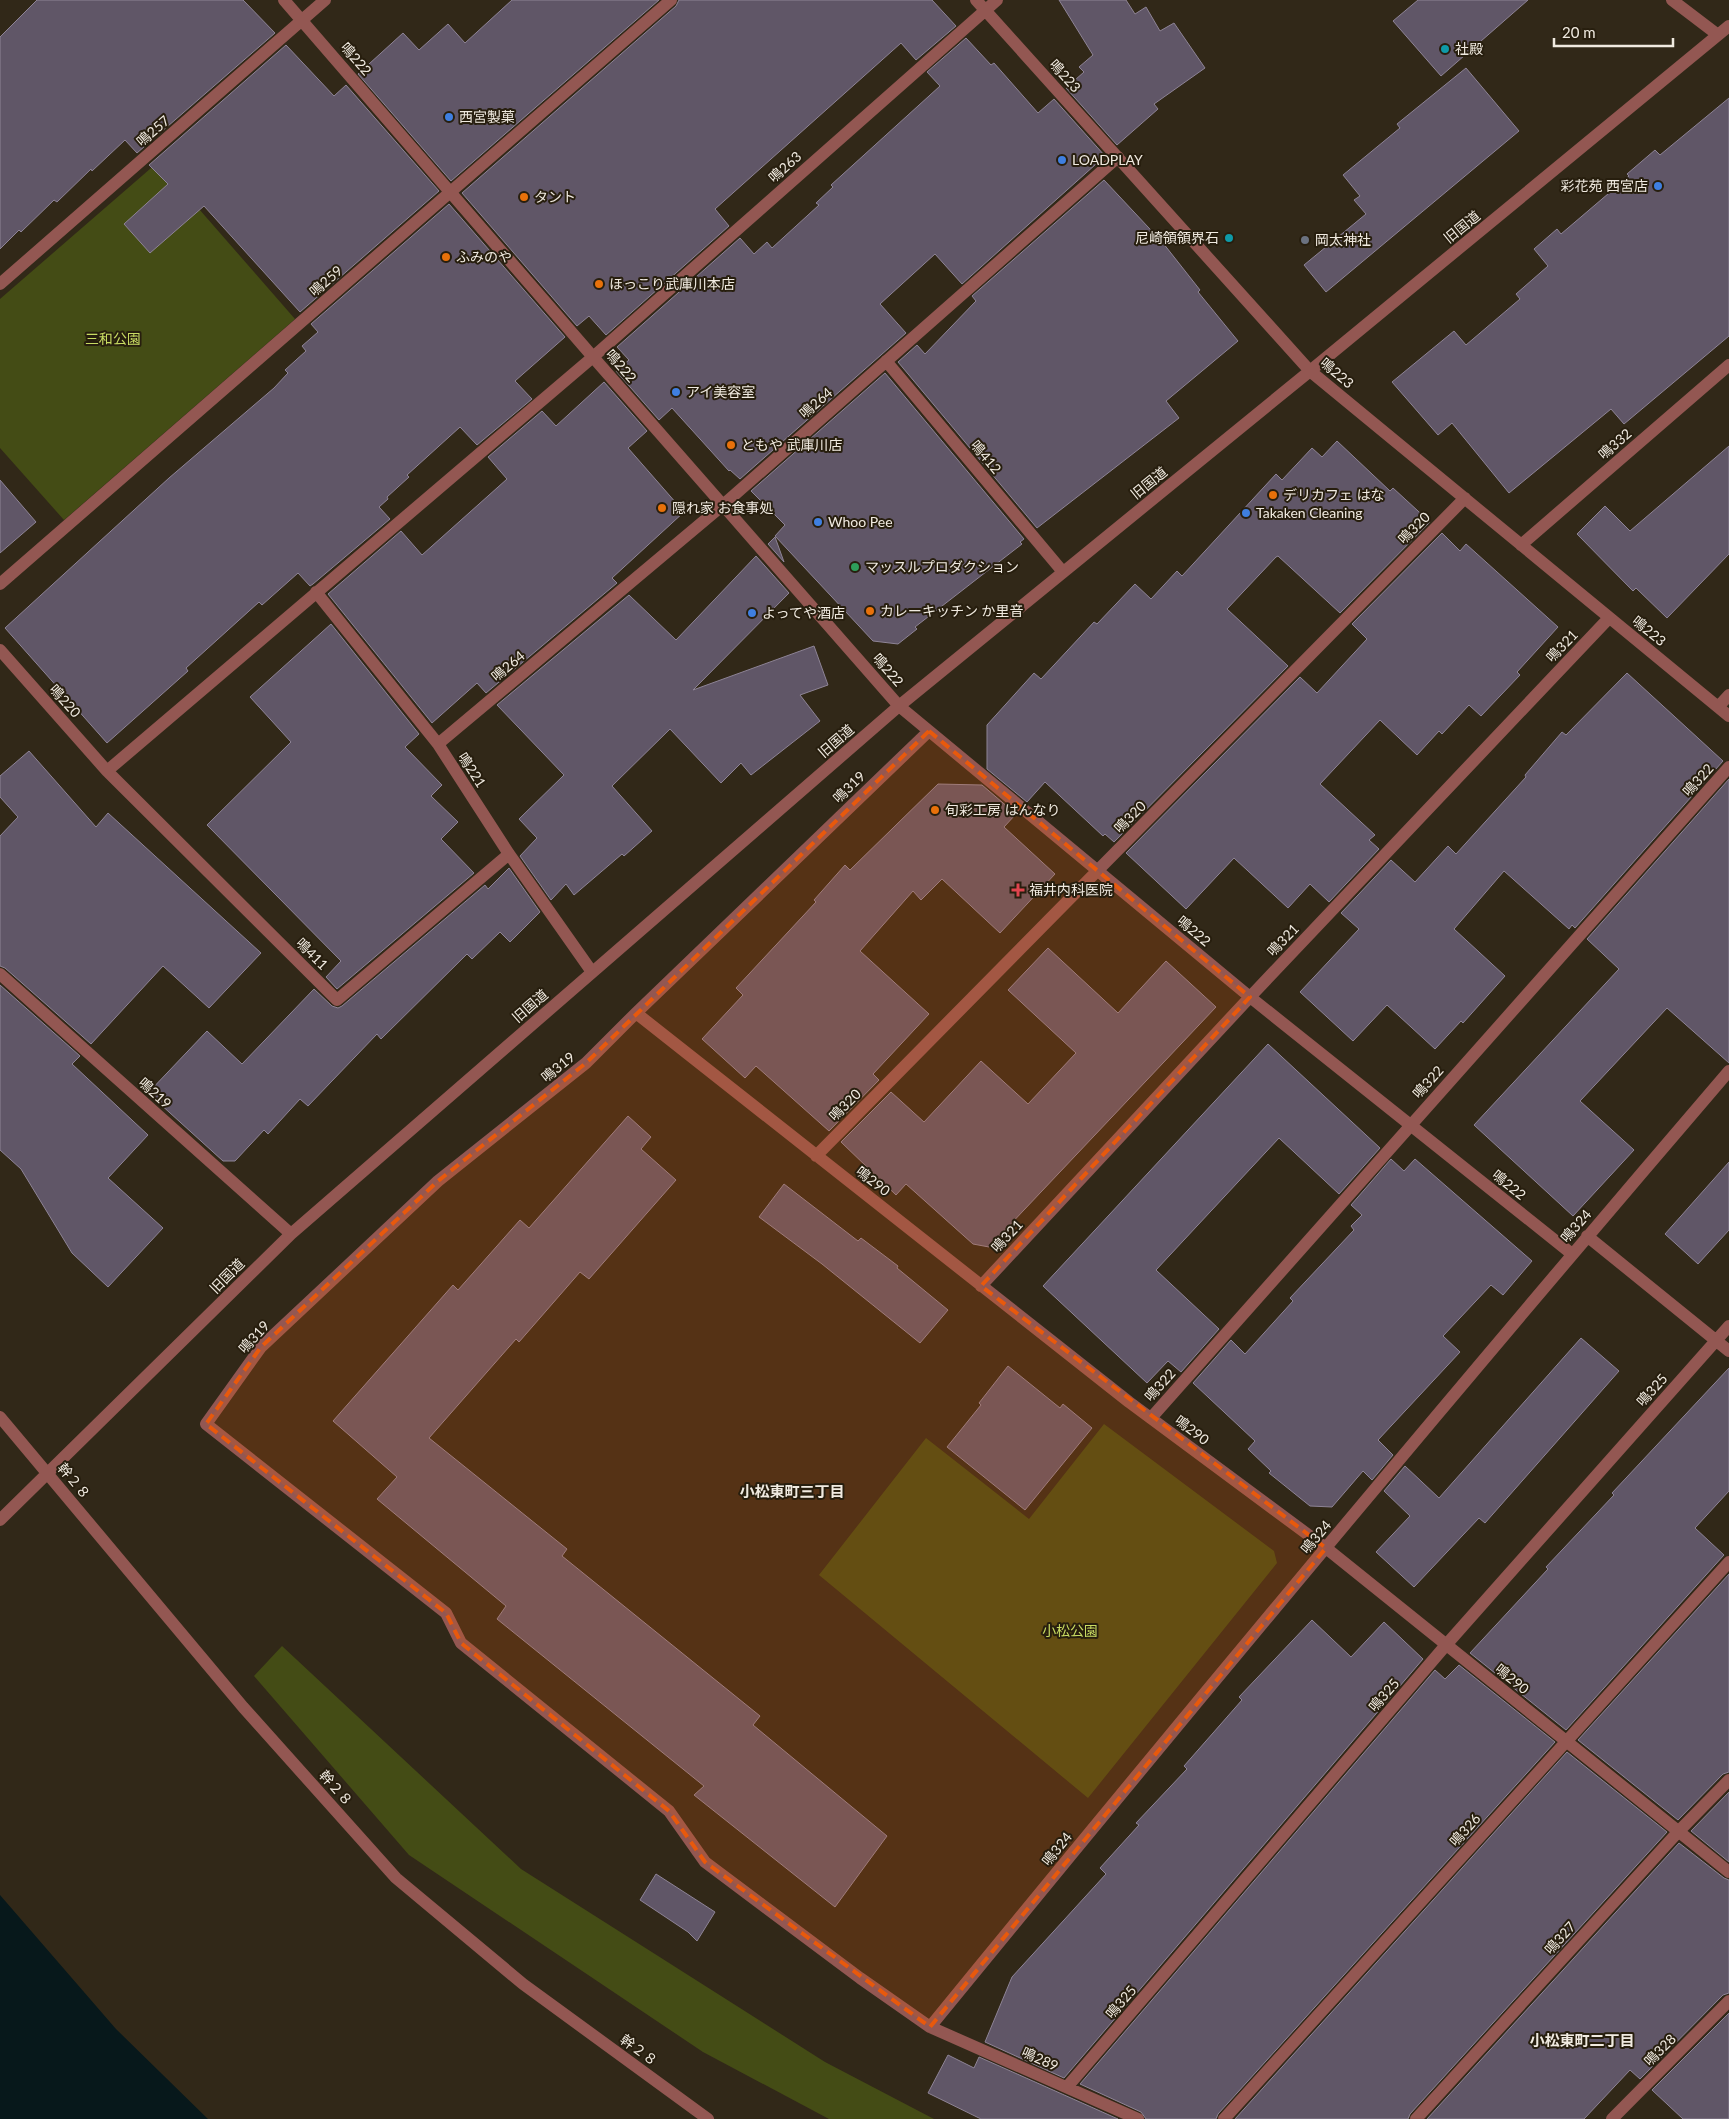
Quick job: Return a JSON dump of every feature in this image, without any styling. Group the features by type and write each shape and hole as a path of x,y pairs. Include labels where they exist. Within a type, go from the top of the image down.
{"street":[{"name":"鳴222","path":"284,0 899,706 1250,997 1572,1254"},
{"name":"鳴257","path":"0,284 325,0"},
{"name":"鳴259","path":"0,584 671,0"},
{"name":"鳴263","path":"107,771 593,357 980,5 996,0"},
{"path":"1672,0 1718,35"},
{"name":"鳴223","path":"980,5 1310,371 1729,716"},
{"name":"旧国道","path":"0,1520 291,1234 899,706 1729,26"},
{"name":"鳴264","path":"438,744 723,504 1118,158"},
{"name":"鳴412","path":"886,361 1063,572"},
{"name":"鳴332","path":"1521,545 1729,365"},
{"name":"鳴320","path":"816,1156 1465,498"},
{"name":"鳴221","path":"316,592 438,744 509,854 592,972"},
{"name":"鳴321","path":"981,1286 1250,997 1610,618"},
{"name":"鳴220","path":"0,650 107,771"},
{"path":"1718,707 1729,695"},
{"name":"鳴319","path":"206,1424 261,1347 438,1182 586,1064 929,730"},
{"name":"鳴322","path":"1151,1418 1729,767"},
{"name":"鳴411","path":"107,771 337,1000 509,854"},
{"name":"鳴219","path":"0,974 291,1234"},
{"name":"鳴290","path":"636,1014 1151,1418 1326,1548 1729,1872"},
{"name":"鳴324","path":"930,2027 1104,1814 1326,1548 1587,1236 1729,1071"},
{"path":"1587,1236 1729,1351"},
{"name":"鳴325","path":"1067,2087 1446,1645 1729,1326"},
{"name":"幹２８","path":"0,1417 243,1707 396,1878 523,1984 708,2119"},
{"name":"鳴289","path":"206,1424 446,1613 461,1643 669,1811 705,1862 843,1966 930,2027 1138,2119"},
{"name":"鳴326","path":"1224,2119 1729,1562"},
{"name":"鳴327","path":"1416,2119 1678,1832 1729,1780"},
{"name":"鳴328","path":"1612,2119 1729,2001"}],"highlighted area":[{"path":"929,731 1250,997 981,1286 1326,1548 930,2027 705,1862 669,1811 461,1643 446,1613 206,1424 261,1347 438,1181 586,1063"}],"green space":[{"name":"三和公園","path":"158,162 295,319 64,520 0,448 0,299"},
{"name":"小松公園","path":"1104,1424 1274,1551 1277,1563 1088,1798 819,1575 926,1438 1029,1519"},
{"path":"282,1646 521,1869 825,2062 934,2119 829,2119 703,2052 409,1855 254,1676"}],"shaded area":[{"path":"0,1895 116,2029 208,2119 0,2119"}],"building":[{"path":"37,0 243,0 275,33 137,153 125,140 57,202 54,200 21,232 19,230 0,249 0,37"},
{"path":"512,0 659,0 451,181 358,74 403,33 419,50 448,24 465,43"},
{"path":"679,0 932,0 956,26 916,60 901,43 715,209 729,226 606,335 589,316 577,326 462,193 676,6"},
{"path":"1059,0 1126,0 1135,14 1146,7 1160,31 1174,23 1205,68 1154,104 1158,109 1117,145 1066,88 1084,72 1079,67 1093,55"},
{"name":"社殿","path":"1418,0 1528,0 1441,76 1393,21"},
{"path":"966,38 991,65 994,63 1038,113 1054,99 1105,156 962,284 935,254 880,304 906,333 740,479 729,471 672,408 659,420 616,371 629,360 617,347 740,238 754,254 767,242 772,248 819,205 816,203 833,187 831,185 940,86 927,72"},
{"path":"286,45 334,96 346,85 439,191 300,312 204,206 150,253 124,224 168,184 149,165"},
{"path":"1466,68 1519,131 1326,292 1304,265 1366,214 1354,200 1360,196 1343,175 1400,128 1397,124"},
{"path":"1729,98 1729,336 1624,424 1611,409 1509,493 1452,423 1438,435 1392,382 1454,331 1466,345 1520,299 1516,294 1548,266 1534,249 1557,229 1561,234 1629,176 1627,174 1655,150 1660,155"},
{"path":"1104,180 1163,243 1200,290 1198,292 1238,341 1166,401 1179,418 1037,528 898,362 917,345 925,354 976,301 972,296"},
{"path":"449,204 565,337 515,381 532,399 477,445 460,427 407,475 409,477 379,507 390,519 310,586 298,573 262,605 259,602 186,668 188,671 107,743 5,628 169,478 274,388 288,373 285,370 306,351 302,346 318,332 311,324"},
{"path":"885,373 1024,539 1020,542 1022,544 915,627 917,629 898,644 873,641 775,536 785,525 751,491"},
{"path":"604,382 647,431 628,448 684,512 612,578 617,583 486,693 477,683 432,723 328,594 401,531 422,555 507,479 488,457 542,411 556,426"},
{"path":"1337,441 1390,491 1393,488 1430,522 1340,613 1278,556 1276,557 1227,609 1288,666 1114,842 1105,834 1103,836 1045,782 1027,802 987,769 987,725 1034,673 1041,679 1094,622 1097,624 1135,584 1151,599 1177,571 1182,576 1276,474 1282,480 1312,448 1322,457"},
{"path":"1729,446 1729,554 1667,618 1636,588 1633,591 1577,534 1605,506 1630,531"},
{"path":"0,480 36,522 0,553"},
{"path":"1442,533 1460,551 1466,544 1558,627 1517,672 1520,675 1481,716 1469,705 1442,734 1439,731 1417,755 1380,720 1320,784 1375,835 1369,840 1379,849 1329,902 1310,884 1288,908 1234,858 1186,909 1126,853 1300,677 1317,693 1367,639 1352,624"},
{"path":"775,537 784,562 768,544"},
{"path":"756,556 789,593 693,690 814,646 828,685 800,695 820,721 751,775 741,763 721,783 670,729 612,786 652,831 624,856 622,854 574,895 566,884 551,900 520,856 537,838 519,819 564,775 497,705 629,595 676,640"},
{"path":"331,624 419,734 405,747 442,785 431,796 458,822 441,839 474,873 337,989 326,977 341,961 207,825 291,742 250,697"},
{"path":"1627,673 1723,761 1575,928 1572,925 1569,929 1504,871 1454,929 1505,976 1463,1023 1461,1021 1435,1049 1387,1005 1353,1041 1300,992 1359,929 1341,913 1391,860 1415,882 1448,846 1456,854 1526,777 1525,775 1562,732 1566,735"},
{"path":"29,751 96,827 108,813 261,953 209,1008 163,966 91,1044 5,968 0,966 0,836 18,817 0,797 0,776"},
{"path":"1729,779 1729,1063 1667,1008 1580,1101 1634,1150 1573,1216 1474,1125 1619,969 1587,939"},
{"path":"938,784 982,785 1016,814 1004,827 1055,874 1000,933 942,879 921,900 913,891 860,951 929,1014 873,1074 879,1080 829,1131 756,1066 745,1078 702,1039 743,995 736,988 816,902 814,900 845,865 850,870"},
{"path":"509,868 540,912 510,942 500,932 472,959 467,954 381,1039 377,1034 308,1106 300,1099 268,1134 264,1130 235,1161 223,1161 148,1093 207,1031 242,1064 314,989 332,1006 338,1008 342,1006 485,885 488,889"},
{"path":"1048,948 1118,1013 1166,961 1216,1007 989,1247 973,1244 906,1184 896,1195 841,1142 891,1092 924,1122 981,1061 1028,1104 1076,1053 1008,990"},
{"path":"0,985 80,1056 72,1064 148,1135 108,1178 163,1228 108,1287 72,1253 21,1169 0,1150"},
{"path":"1268,1044 1380,1148 1339,1194 1279,1138 1156,1270 1219,1329 1181,1372 1168,1361 1147,1383 1043,1286"},
{"path":"628,1116 651,1137 641,1149 676,1180 589,1279 580,1272 519,1342 516,1339 429,1438 567,1549 562,1556 760,1716 753,1725 887,1836 835,1907 694,1795 704,1786 497,1619 506,1606 377,1499 397,1477 333,1421 453,1285 458,1290 520,1220 529,1228"},
{"path":"1391,1159 1404,1171 1415,1159 1532,1261 1503,1295 1491,1285 1443,1336 1460,1352 1378,1440 1393,1455 1372,1480 1363,1471 1332,1507 1310,1506 1269,1473 1271,1471 1248,1449 1255,1441 1193,1383 1231,1340 1245,1354 1293,1301 1290,1298 1354,1230 1351,1226 1362,1215 1351,1205"},
{"path":"1729,1162 1729,1230 1698,1264 1665,1234"},
{"path":"784,1184 858,1241 861,1238 898,1266 897,1268 948,1310 920,1343 822,1264 759,1217"},
{"path":"1581,1338 1619,1371 1485,1523 1479,1518 1414,1587 1376,1552 1410,1516 1384,1491 1405,1466 1439,1498"},
{"path":"1008,1366 1060,1408 1063,1404 1092,1428 1025,1510 947,1447 981,1405 979,1403"},
{"path":"1729,1368 1729,1491 1695,1528 1724,1555 1566,1730 1470,1653 1548,1569 1546,1567 1614,1495 1612,1493"},
{"path":"1729,1574 1729,1772 1723,1774 1678,1820 1578,1740"},
{"path":"1312,1620 1351,1657 1384,1622 1423,1659 1064,2078 985,2042 1012,1977 1106,1874 1100,1868 1139,1825 1136,1823 1187,1769 1184,1766 1242,1700 1239,1697"},
{"path":"1459,1665 1555,1742 1218,2114 1216,2119 1146,2119 1141,2112 1080,2084 1435,1670 1445,1679"},
{"path":"1567,1752 1667,1832 1410,2114 1408,2119 1235,2119"},
{"path":"1729,1792 1729,1862 1691,1831"},
{"path":"1679,1843 1729,1880 1729,1993 1723,1995 1640,2079 1630,2070 1584,2119 1427,2119"},
{"path":"656,1874 715,1912 697,1941 688,1932 640,1900"},
{"path":"1729,2013 1729,2119 1683,2119 1652,2090"},
{"path":"948,2055 974,2068 979,2057 1118,2119 981,2119 928,2093"}],"place":[{"name":"社殿","path":"1445,49"},
{"name":"西宮製菓","path":"449,117"},
{"name":"LOADPLAY","path":"1062,160"},
{"name":"彩花苑 西宮店","path":"1658,186"},
{"name":"タント","path":"524,197"},
{"name":"尼崎領領界石","path":"1229,238"},
{"name":"岡太神社","path":"1305,240"},
{"name":"ふみのや","path":"446,257"},
{"name":"ほっこり武庫川本店","path":"599,284"},
{"name":"アイ美容室","path":"676,392"},
{"name":"ともや 武庫川店","path":"731,445"},
{"name":"デリカフェ はな","path":"1273,495"},
{"name":"隠れ家 お食事処","path":"662,508"},
{"name":"Takaken Cleaning","path":"1246,513"},
{"name":"Whoo Pee","path":"818,522"},
{"name":"マッスルプロダクション","path":"855,567"},
{"name":"カレーキッチン か里音","path":"870,611"},
{"name":"よってや酒店","path":"752,613"},
{"name":"旬彩工房 はんなり","path":"935,810"},
{"name":"福井内科医院","path":"1018,890"}],"district":[{"name":"小松東町三丁目","path":"792,1492"},
{"name":"小松東町二丁目","path":"1582,2041"}]}
